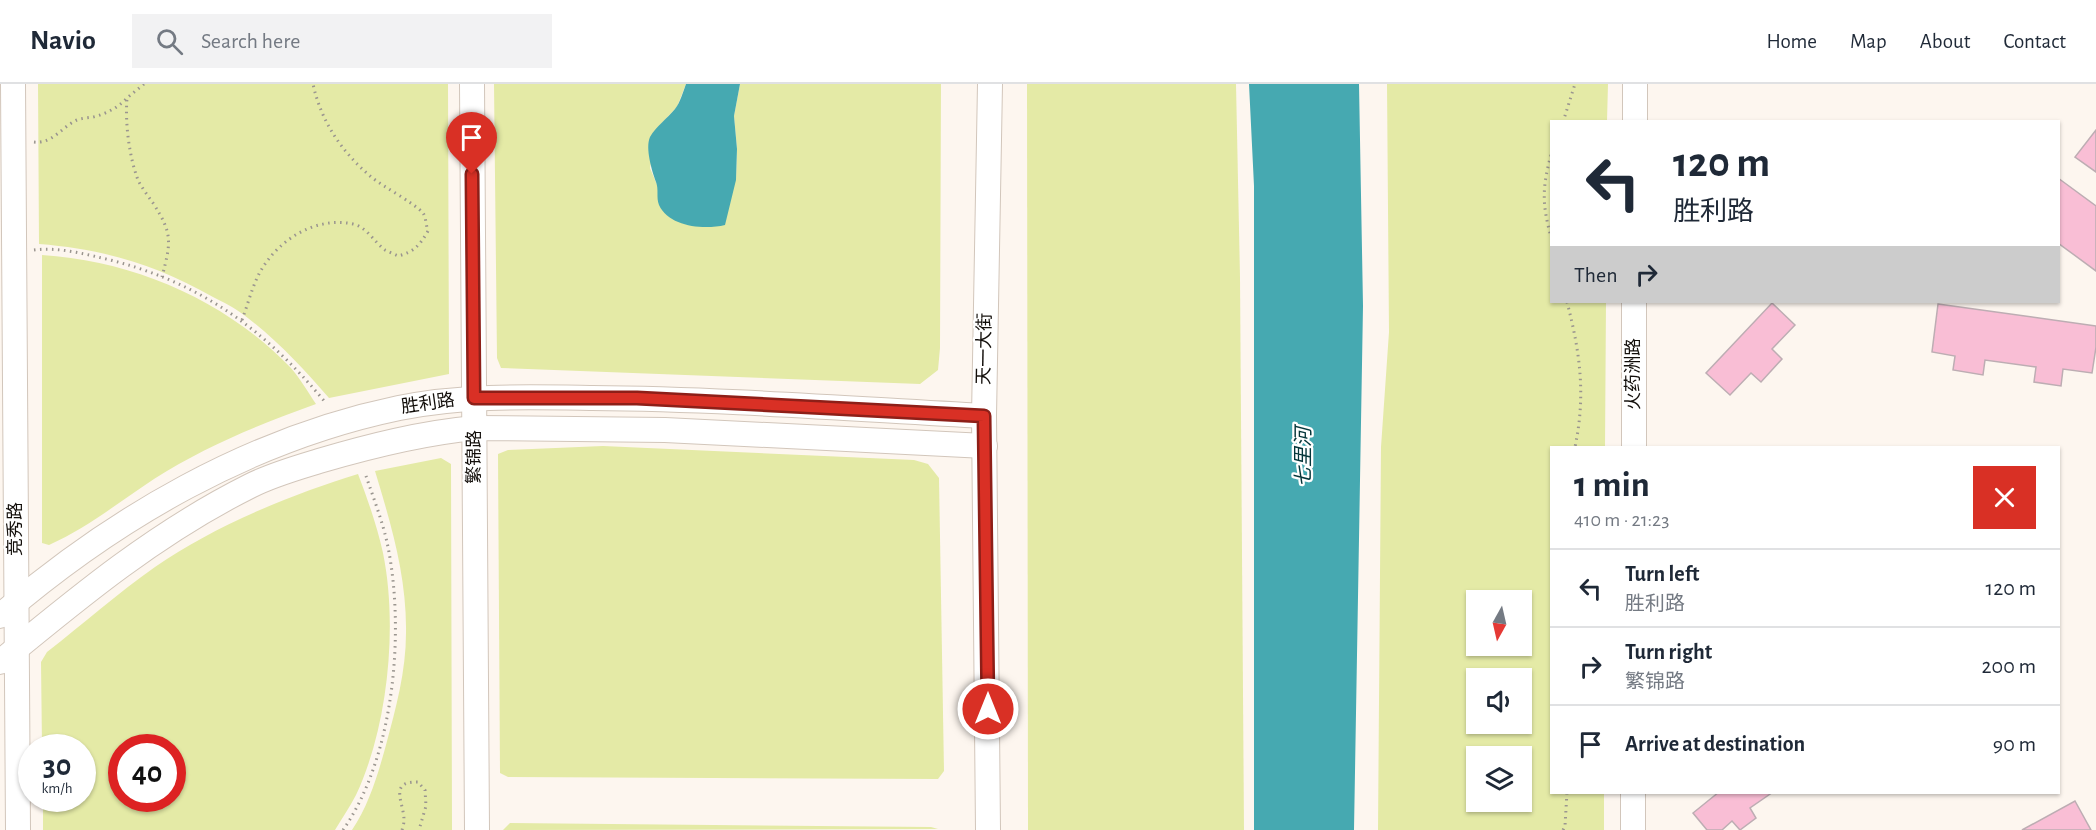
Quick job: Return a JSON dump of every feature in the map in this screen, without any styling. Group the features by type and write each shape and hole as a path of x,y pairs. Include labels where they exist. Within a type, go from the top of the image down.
{"street":[{"name":"竞秀路","path":"13,84 8,655 18,830"},
{"name":"繁锦路","path":"472,84 477,830"},
{"name":"天一大街","path":"988,830 984,416 990,84"},
{"path":"1635,84 1635,120"},
{"name":"火药洲路","path":"1634,303 1634,446"},
{"name":"胜利路","path":"8,609 56,571 142,512 232,463 316,430 400,408 474,398 637,398 984,416"},
{"path":"8,655 92,586 158,538 252,485 371,445 443,431 475,428 665,430 985,446"},
{"path":"1633,794 1633,830"}],"path":[{"path":"28,141 39,142 56,136 77,119 97,116 117,108 144,84"},
{"path":"242,320 260,272 286,241 306,228 330,223 355,224 372,235 384,249 398,256 410,253 419,245 428,231 423,214 371,176 347,154 329,129 317,102 313,84"},
{"path":"1564,120 1575,84"},
{"path":"128,98 132,154 139,181 168,228 169,251 162,277"},
{"path":"1550,159 1544,183 1545,215 1550,233"},
{"path":"30,250 78,252 124,263 197,292 242,320 282,354 325,402"},
{"path":"1567,303 1581,366 1581,410 1575,446"},
{"path":"343,830 353,815 372,773 384,729 392,684 396,634 394,592 388,546 365,473"},
{"path":"402,830 404,820 399,795 402,786 408,782 418,782 425,790 426,806 418,830"},
{"path":"1563,830 1567,794"}],"green space":[{"path":"38,84 448,84 449,374 329,398 267,334 225,303 171,276 129,260 63,246 39,244"},
{"path":"494,84 686,84 677,107 658,127 650,168 658,187 658,201 736,180 737,149 734,116 740,84 941,84 938,370 920,384 501,368 497,358"},
{"path":"1027,84 1236,84 1240,277 1244,830 1028,830"},
{"path":"1387,84 1608,84 1607,120 1550,120 1550,303 1606,303 1605,446 1550,446 1550,794 1604,794 1604,830 1378,830 1381,447 1389,332"},
{"path":"42,255 76,259 144,275 207,304 237,322 264,343 294,371 316,404 212,446 173,467 77,531 49,545 42,543"},
{"path":"603,446 914,460 928,464 939,478 944,771 938,779 508,777 500,773 498,454 508,450"},
{"path":"441,458 451,464 452,830 352,830 368,800 383,756 400,689 406,647 406,612 401,571 375,471"},
{"path":"358,474 383,553 390,612 383,708 367,768 356,795 335,830 43,830 43,812 96,812 96,734 42,734 41,662 47,652 128,587 178,552 227,525 279,502"},
{"path":"510,823 931,827 938,829 503,830"}],"water":[{"path":"686,84 740,84 734,116 737,149 736,180 725,225 698,227 679,222 664,212 658,202 657,185 648,147 650,137 677,107"},
{"name":"七里河","path":"1249,84 1359,84 1363,306 1354,830 1254,830 1254,186"}],"building":[{"path":"2096,130 2096,172 2075,157"},
{"path":"2060,179 2096,206 2096,271 2060,244"},
{"path":"1772,303 1795,325 1772,349 1782,359 1761,382 1751,373 1730,395 1706,373"},
{"path":"1938,304 2096,326 2092,373 2063,369 2061,386 2034,382 2036,367 1985,360 1983,375 1953,370 1955,356 1932,352"},
{"path":"1717,794 1770,794 1750,808 1756,818 1740,830 1732,821 1722,830 1707,830 1693,813"},
{"path":"2075,801 2091,830 2022,830"}],"route":[{"path":"472,174 474,398 637,398 984,416 988,709"}]}
